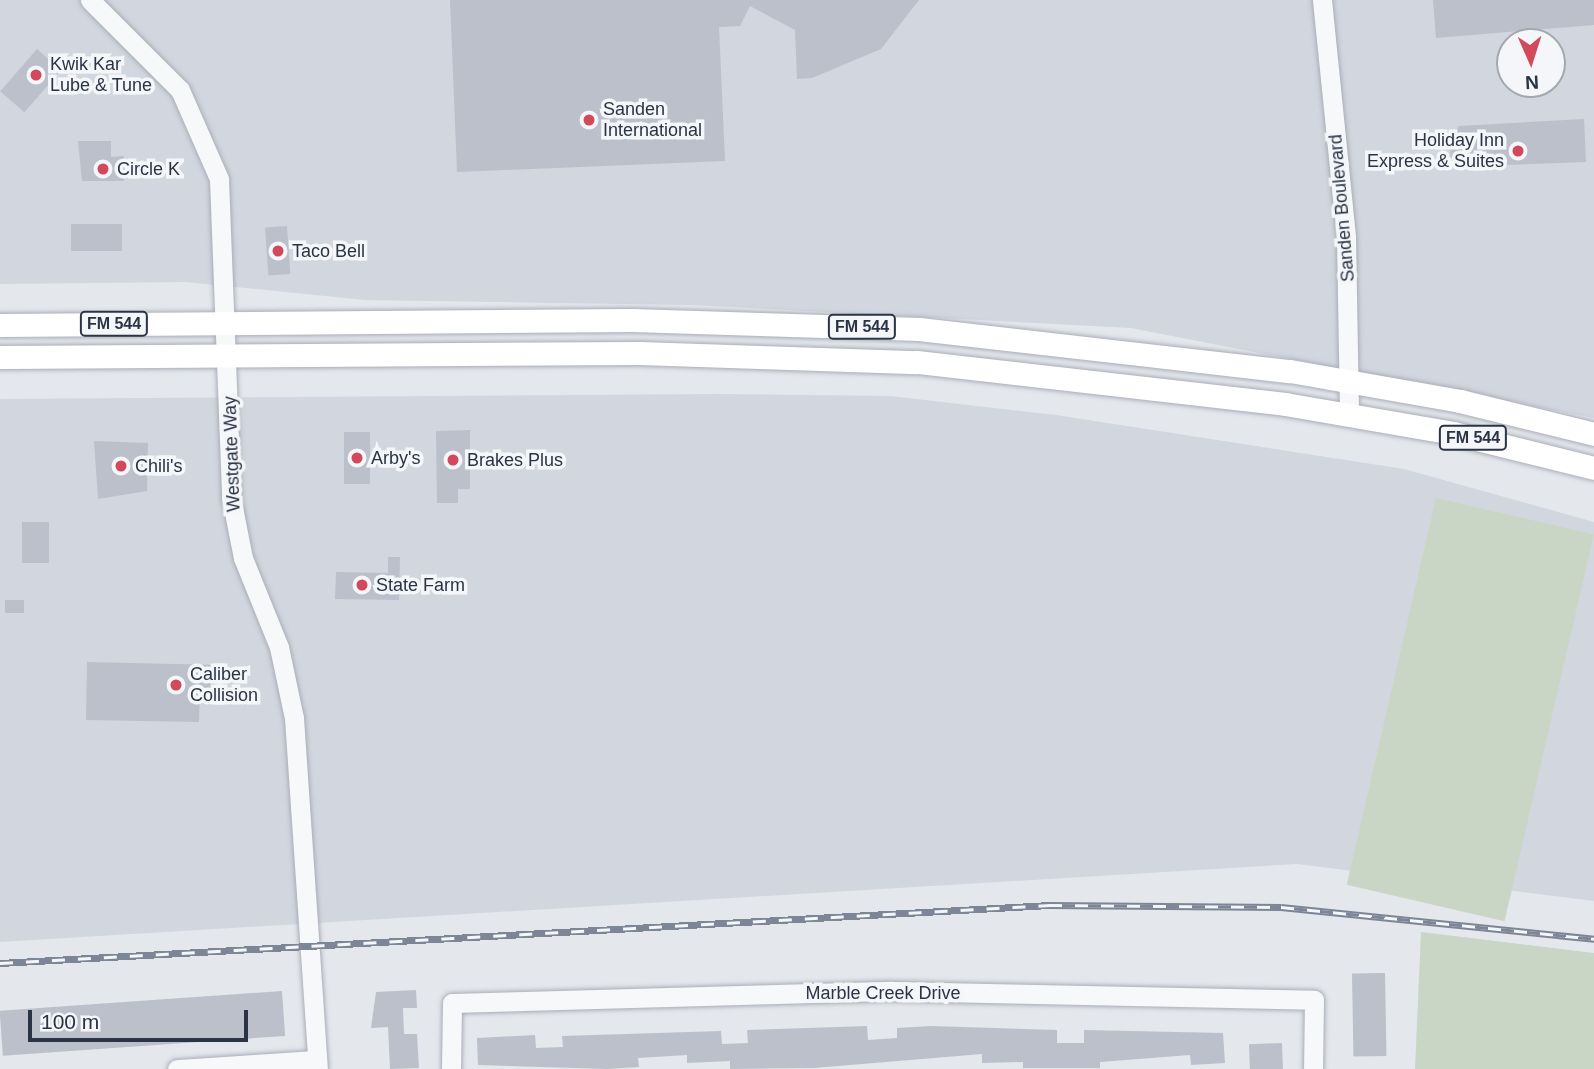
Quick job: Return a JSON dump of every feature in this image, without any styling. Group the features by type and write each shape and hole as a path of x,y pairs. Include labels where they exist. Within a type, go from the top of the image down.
{"main road":[{"name":"FM 544","path":"0,325 752,322 1076,342 1353,382 1594,434"},
{"path":"752,322 754,355"},
{"name":"FM 544","path":"0,357 754,355 1073,375 1349,416 1594,468"}],"street":[{"name":"Westgate Way","path":"90,0 161,67 204,133 222,202 237,537 279,648 294,718 317,1065"},
{"name":"Sanden Boulevard","path":"1322,0 1353,382 1349,416"},
{"name":"Marble Creek Drive","path":"451,1069 452,1003 893,991 1314,1000 1313,1069"},
{"path":"177,1069 317,1065"}],"shaded area":[{"path":"0,0 1594,0 1594,418 1131,328 691,305 365,300 186,282 0,284"},
{"path":"718,394 890,396 1056,415 1404,469 1594,522 1594,901 1297,864 0,942 0,399"}],"green space":[{"path":"1436,498 1594,534 1505,921 1347,885"},
{"path":"1421,932 1594,953 1594,1069 1415,1069"}],"building":[{"name":"Sanden International","path":"450,0 919,0 881,49 812,78 797,79 795,30 750,6 740,26 719,27 725,161 457,172"},
{"path":"1433,0 1594,0 1594,25 1496,28 1496,33 1436,38"},
{"path":"37,49 61,70 24,112 0,91"},
{"name":"Holiday Inn Express & Suites","path":"1584,119 1586,162 1451,167 1450,140 1459,126"},
{"name":"Circle K","path":"78,141 111,141 111,157 124,156 124,181 82,181"},
{"name":"Circle K","path":"71,224 122,224 122,251 71,251"},
{"name":"Taco Bell","path":"287,226 290,274 268,275 265,228"},
{"name":"Brakes Plus","path":"470,430 470,489 458,489 458,503 437,503 436,431"},
{"name":"Arby's","path":"344,432 370,432 370,484 344,484"},
{"name":"Chili's","path":"94,441 148,443 147,491 98,499"},
{"path":"22,522 49,522 49,563 22,563"},
{"path":"388,557 400,557 399,600 335,599 336,572 388,573"},
{"path":"5,600 24,600 24,613 5,613"},
{"path":"87,662 220,665 219,688 200,688 199,722 86,720"},
{"path":"1385,973 1386,1056 1353,1057 1352,974"},
{"path":"416,990 417,1008 403,1008 404,1034 417,1034 419,1068 390,1069 388,1027 371,1028 376,992"},
{"path":"282,991 285,1036 3,1056 0,1011"},
{"path":"867,1026 868,1040 897,1038 897,1028 931,1026 1057,1030 1057,1043 1084,1043 1084,1030 1223,1033 1225,1063 1191,1065 1190,1055 1100,1062 1100,1068 1023,1068 1023,1062 982,1063 982,1054 814,1068 730,1069 730,1061 687,1063 687,1055 638,1058 639,1067 607,1069 478,1065 477,1038 535,1035 536,1048 563,1047 562,1036 721,1031 722,1044 748,1043 747,1030"},
{"path":"1282,1043 1283,1069 1250,1069 1249,1044"}],"railway":[{"path":"0,963 1049,905 1281,907 1594,939"}],"place":[{"name":"Kwik Kar Lube & Tune","path":"36,75"},
{"name":"Sanden International","path":"589,120"},
{"name":"Holiday Inn Express & Suites","path":"1518,151"},
{"name":"Circle K","path":"103,169"},
{"name":"Taco Bell","path":"278,251"},
{"name":"Arby's","path":"357,458"},
{"name":"Brakes Plus","path":"453,460"},
{"name":"Chili's","path":"121,466"},
{"name":"State Farm","path":"362,585"},
{"name":"Caliber Collision","path":"176,685"}]}
